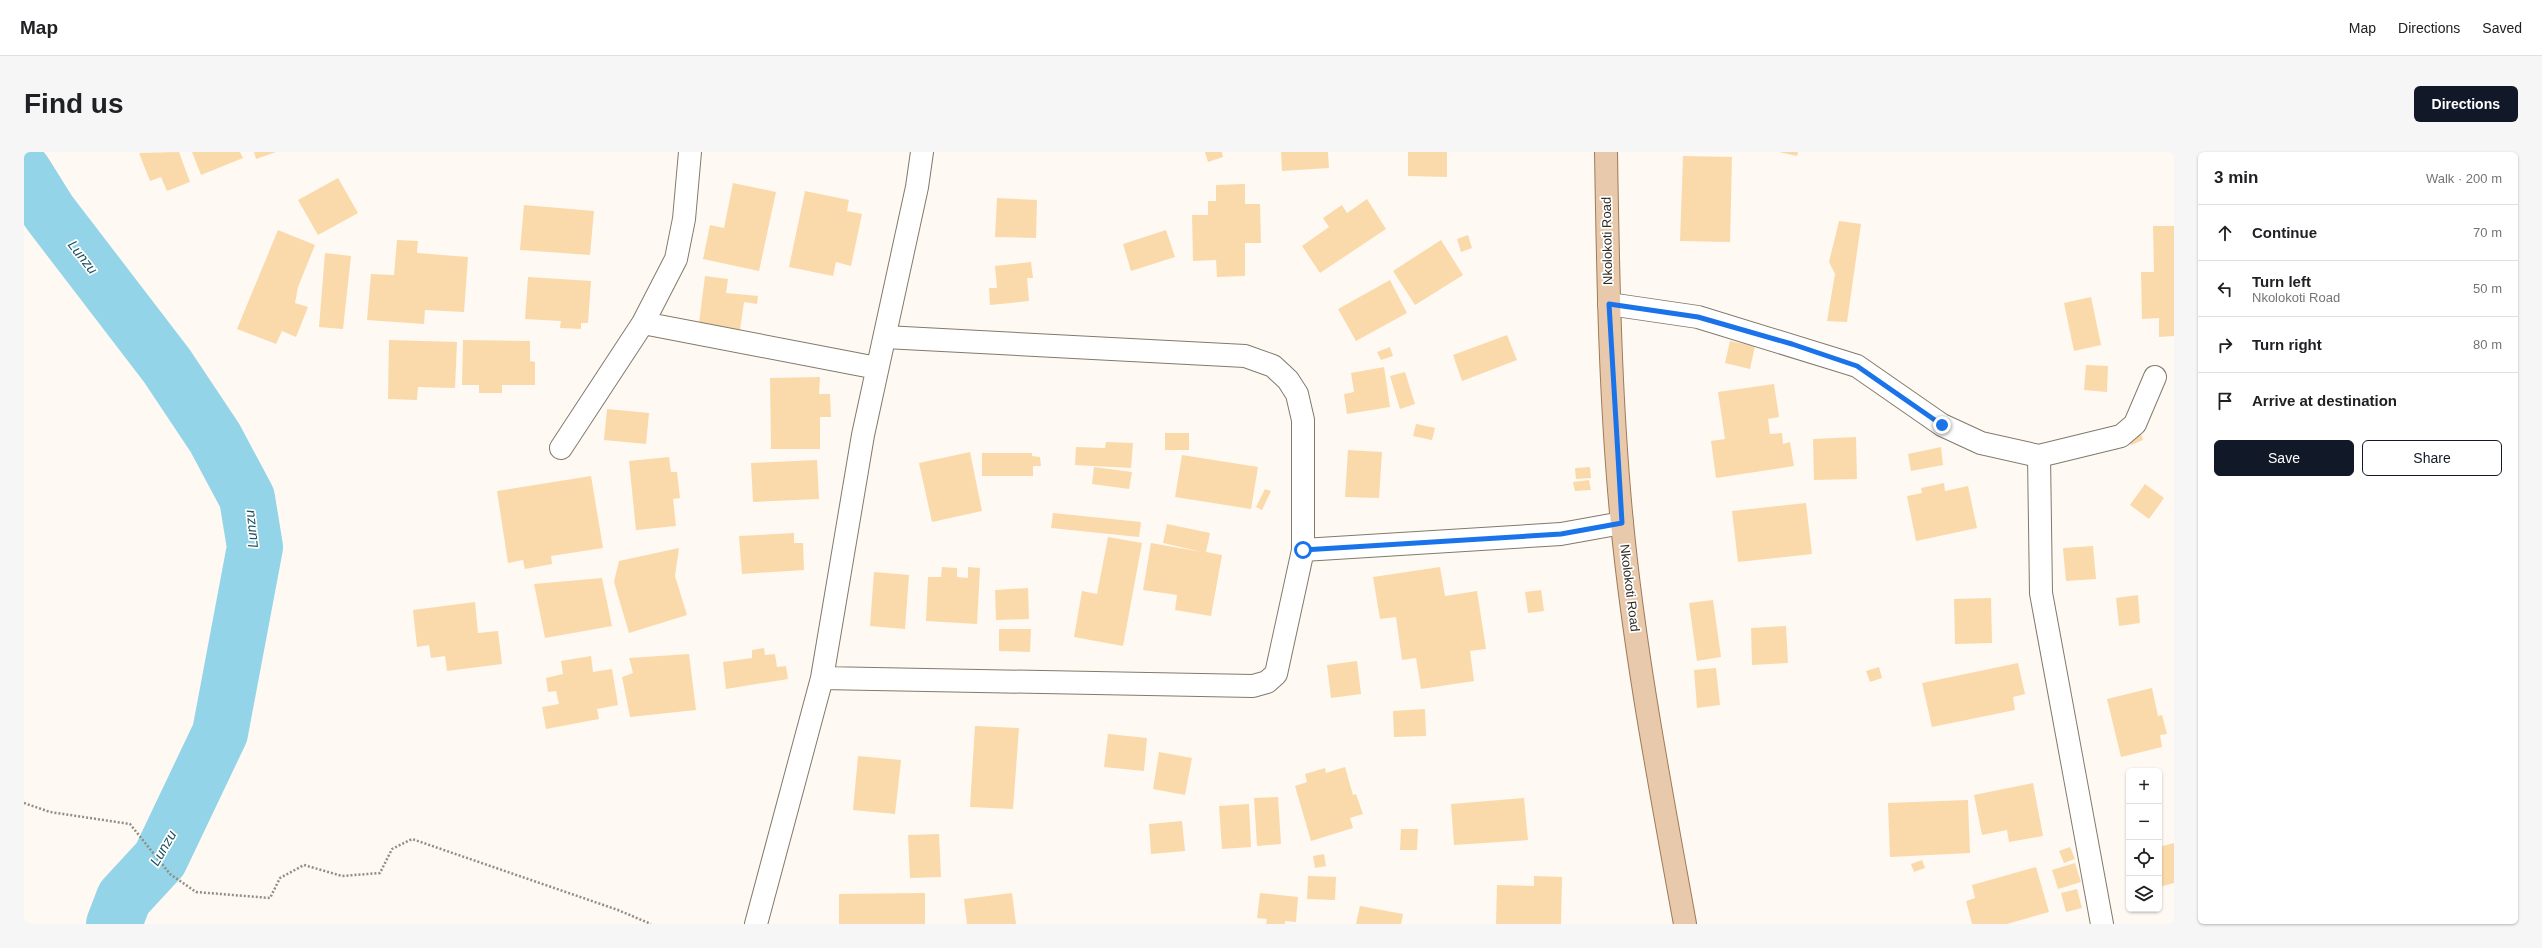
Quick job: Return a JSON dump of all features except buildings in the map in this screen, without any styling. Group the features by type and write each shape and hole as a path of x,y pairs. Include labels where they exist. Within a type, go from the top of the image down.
{"main road":[{"name":"Nkolokoti Road","path":"1606,152 1609,304 1622,523 1642,678 1684,924"}],"street":[{"path":"561,448 643,323 676,259 684,219 690,152"},
{"path":"756,924 822,678 863,434 885,337 922,152"},
{"path":"1609,304 1698,317 1857,366 1942,425 1981,443 2039,456 2121,436 2135,424 2155,377"},
{"path":"643,323 877,368"},
{"path":"822,678 1253,686 1267,682 1276,674 1303,550 1303,420 1297,394 1288,380 1273,366 1245,356 885,337"},
{"path":"2039,456 2041,593 2102,924"},
{"path":"1303,550 1561,534 1622,523"}],"path":[{"path":"24,803 50,812 130,824 170,874 196,892 270,898 280,878 304,865 342,876 380,874 392,849 412,839 618,910 651,924"}],"waterway":[{"name":"Lunzu","path":"24,172 49,212 167,366 215,438 247,498 255,547 220,733 160,859 124,898 114,924"}],"route":[{"path":"1303,550 1561,534 1622,523 1609,304 1698,317 1792,344 1857,366 1900,398 1942,425"}]}
